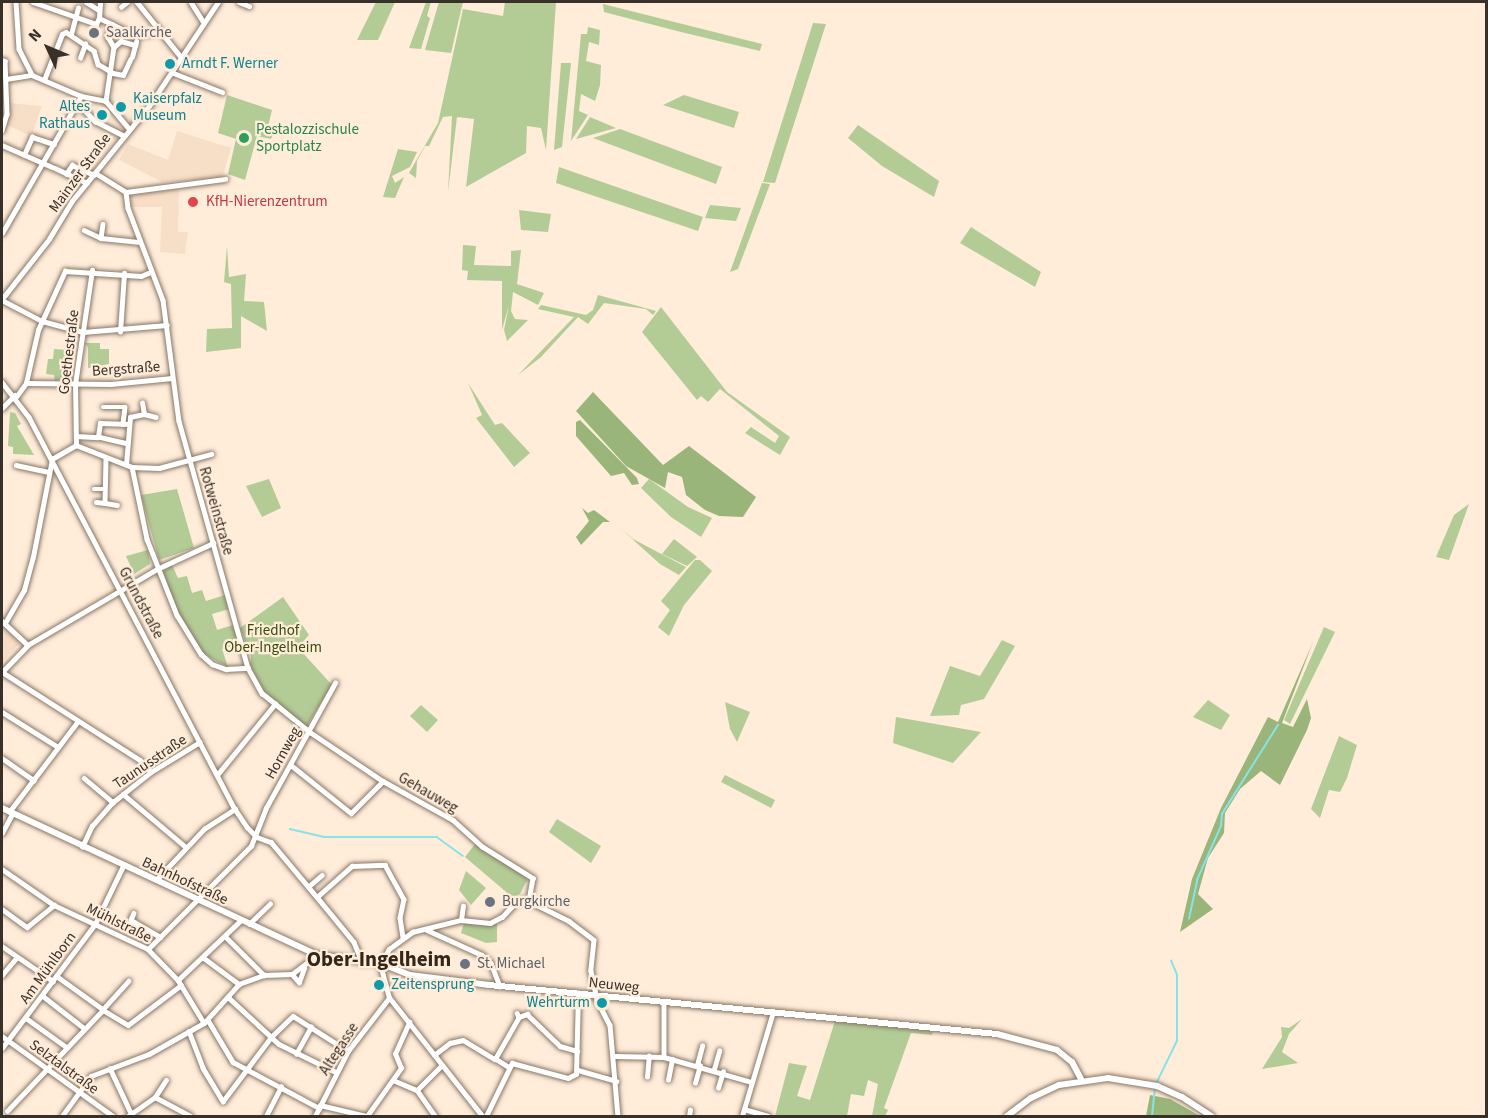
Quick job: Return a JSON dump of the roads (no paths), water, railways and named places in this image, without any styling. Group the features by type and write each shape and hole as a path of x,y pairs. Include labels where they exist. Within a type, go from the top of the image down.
{"street":[{"path":"16,2 19,49 32,75"},
{"path":"33,2 96,24 99,18 100,2"},
{"path":"86,2 99,10"},
{"path":"121,7 127,2"},
{"path":"137,2 181,57"},
{"path":"191,2 203,21"},
{"name":"Mainzer Straße","path":"2,300 123,135 149,106 203,21 218,2"},
{"path":"239,2 249,6"},
{"path":"71,34 78,8"},
{"path":"99,18 136,36 145,37 158,31"},
{"path":"106,101 113,73 114,47 108,37 112,24"},
{"path":"114,47 121,41 126,30"},
{"path":"44,80 62,34 71,34 99,57 98,64 113,73 123,75 131,58 136,36"},
{"path":"121,41 135,45"},
{"path":"80,58 85,44"},
{"path":"2,60 5,61 6,79 4,94 6,120 2,130"},
{"path":"171,72 222,92"},
{"path":"6,79 32,75 81,96 106,101 129,128"},
{"path":"2,233 81,96"},
{"path":"78,103 95,121 123,135"},
{"path":"24,155 32,137 54,144"},
{"path":"2,145 87,183"},
{"path":"66,174 72,165 126,192 225,179"},
{"name":"Rotweinstraße","path":"126,192 140,242 163,300 172,378 189,462 248,668 262,693 310,732"},
{"path":"101,238 103,224"},
{"path":"84,230 101,238 140,242"},
{"path":"2,408 26,383 42,321 64,271 92,270 141,276 151,272"},
{"name":"Goethestraße","path":"76,445 75,384 92,270"},
{"path":"120,332 124,273"},
{"path":"2,300 42,321 82,332 120,332 167,325"},
{"name":"Bergstraße","path":"26,383 75,384 172,378"},
{"name":"Grundstraße","path":"2,382 16,396 52,459 235,809 256,837"},
{"path":"142,403 144,414"},
{"path":"103,407 125,407 128,444 126,465"},
{"path":"126,424 130,417 144,414 156,417"},
{"path":"98,437 100,423 126,424"},
{"path":"76,436 98,437 128,444"},
{"path":"28,645 3,622 24,590 33,557 52,459 76,445 132,468 159,468 189,462 211,454"},
{"path":"105,503 106,459"},
{"path":"16,465 48,472"},
{"path":"132,468 157,569 170,603 201,654 218,667 248,668"},
{"path":"94,489 105,489"},
{"path":"96,502 117,505"},
{"path":"151,772 140,760 2,672 28,645 157,569 213,543"},
{"name":"Hornweg","path":"256,837 266,808 335,683"},
{"path":"217,775 275,704"},
{"path":"2,712 58,747"},
{"path":"2,833 11,813 78,721"},
{"name":"Gehauweg","path":"310,732 383,781 453,820 483,847 533,878 529,901"},
{"name":"Taunusstraße","path":"82,847 92,826 113,802 151,772 200,742"},
{"path":"2,758 34,780"},
{"path":"291,765 351,813 383,781"},
{"name":"Taunusstraße","path":"84,778 113,802"},
{"path":"123,794 186,847"},
{"name":"Bahnhofstraße","path":"2,808 317,955 380,963"},
{"path":"156,880 204,829 235,809"},
{"path":"148,949 256,837 272,842 354,942 362,962"},
{"path":"318,897 352,866 385,865 404,899 403,937"},
{"name":"Am Mühlborn","path":"2,1048 27,1018 95,924 123,866"},
{"name":"Mühlstraße","path":"2,869 54,905 148,949 180,982 226,1056 245,1070 319,1106 367,1116"},
{"path":"308,887 322,875"},
{"path":"578,1070 568,1078 516,1063 508,1067 484,1116 440,1067 434,1055 389,998 380,963 403,937 412,932 461,920 490,923 502,917 513,902 529,901 569,921 594,940 591,971 597,995 605,1010"},
{"path":"249,924 270,904"},
{"path":"2,909 27,927 54,905"},
{"path":"461,920 463,906"},
{"path":"134,913 130,920 160,937"},
{"path":"2,946 128,1025 180,982 241,920"},
{"path":"402,927 412,932"},
{"path":"427,930 482,955 491,963 500,986"},
{"path":"226,937 264,975"},
{"path":"62,1116 91,1076 149,1054 206,1021 239,984 264,975 292,974 304,968 317,955"},
{"path":"2,975 17,957"},
{"path":"204,958 239,984"},
{"name":"Neuweg","path":"380,963 410,975 500,986 1014,1036 1052,1048 1067,1057 1078,1080"},
{"path":"292,974 299,982 304,968"},
{"path":"7,1112 65,1046 103,1010 129,981"},
{"path":"578,993 578,1070"},
{"path":"43,996 84,1028"},
{"path":"605,996 605,1010 615,1056 618,1116"},
{"path":"228,997 271,1037 296,1054 336,1072"},
{"name":"Altegasse","path":"315,1116 348,1051 389,998"},
{"path":"663,1002 664,1057"},
{"path":"742,1116 773,1012"},
{"path":"495,1059 518,1015 527,1014 560,1046 578,1051"},
{"path":"189,1031 202,1068 223,1101 271,1037 293,1016 348,1051"},
{"path":"27,1018 65,1046"},
{"path":"367,1116 401,1066 395,1054 409,1022"},
{"path":"296,1054 311,1027"},
{"name":"Selztalstraße","path":"2,1036 113,1116"},
{"path":"434,1055 450,1043 463,1040 508,1067"},
{"path":"695,1083 702,1046"},
{"path":"714,1069 719,1051"},
{"path":"615,1056 664,1057 714,1069 752,1082"},
{"path":"647,1077 649,1056"},
{"path":"668,1080 672,1059"},
{"path":"417,1090 440,1067"},
{"path":"110,1068 130,1115 155,1097 166,1080"},
{"path":"578,1070 616,1081"},
{"path":"718,1088 723,1072"},
{"path":"1007,1116 1039,1094 1078,1080 1116,1078 1150,1083 1164,1088 1211,1116"},
{"path":"393,1080 417,1090 435,1116"},
{"path":"266,1116 280,1087"},
{"path":"155,1097 190,1116"},
{"path":"744,1109 768,1116"}],"waterway":[{"path":"1189,919 1197,880 1221,826 1222,814 1278,725"},
{"path":"290,829 324,837 437,837 463,856"},
{"path":"1156,1084 1177,1041 1177,975 1171,961"},
{"path":"1152,1116 1155,1089"}],"place":[{"name":"Saalkirche","path":"94,33"},
{"name":"Arndt F. Werner","path":"170,64"},
{"name":"Kaiserpfalz Museum","path":"121,107"},
{"name":"Altes Rathaus","path":"102,115"},
{"name":"Pestalozzischule Sportplatz","path":"244,138"},
{"name":"KfH-Nierenzentrum","path":"193,202"},
{"name":"Burgkirche","path":"490,902"},
{"name":"St. Michael","path":"465,964"},
{"name":"Zeitensprung","path":"379,985"},
{"name":"Wehrturm","path":"602,1003"}],"district":[{"name":"Ober-Ingelheim","path":"379,959"}],"park label":[{"name":"Friedhof Ober-Ingelheim","path":"273,638"}]}
